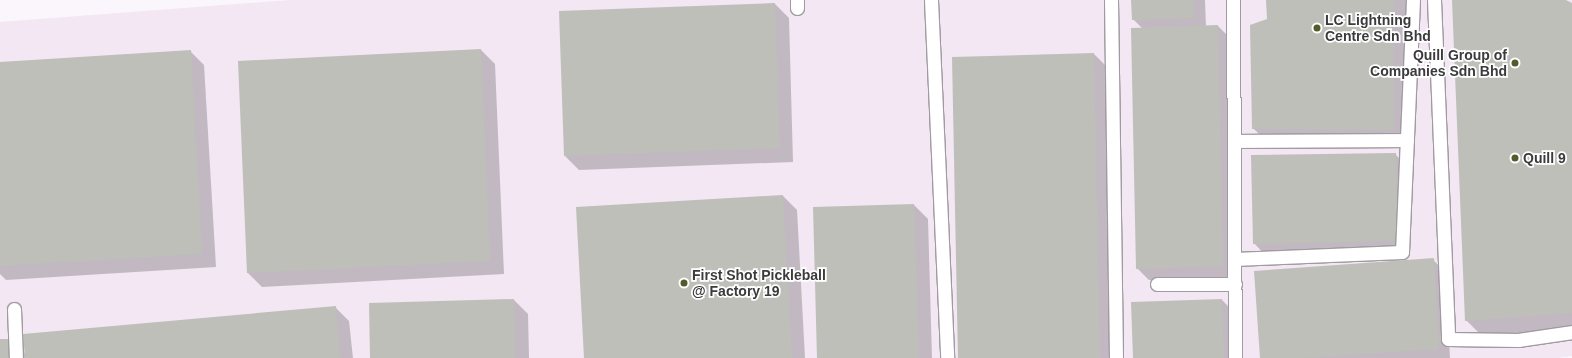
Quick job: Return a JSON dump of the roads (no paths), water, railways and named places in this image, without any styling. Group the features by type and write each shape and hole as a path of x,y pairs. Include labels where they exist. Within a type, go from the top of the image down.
{"lane":[{"path":"931,0 946,358"},
{"path":"1111,0 1116,358"},
{"path":"1233,0 1235,358"},
{"path":"1234,259 1402,252 1413,0"},
{"path":"1434,0 1448,339 1518,340 1572,332"},
{"path":"1234,141 1407,140"},
{"path":"1157,284 1235,284"},
{"path":"14,309 16,358"}],"place":[{"name":"LC Lightning Centre Sdn Bhd","path":"1317,28"},
{"name":"Quill Group of Companies Sdn Bhd","path":"1515,63"},
{"name":"Quill 9","path":"1515,158"},
{"name":"First Shot Pickleball @ Factory 19","path":"684,283"}]}
